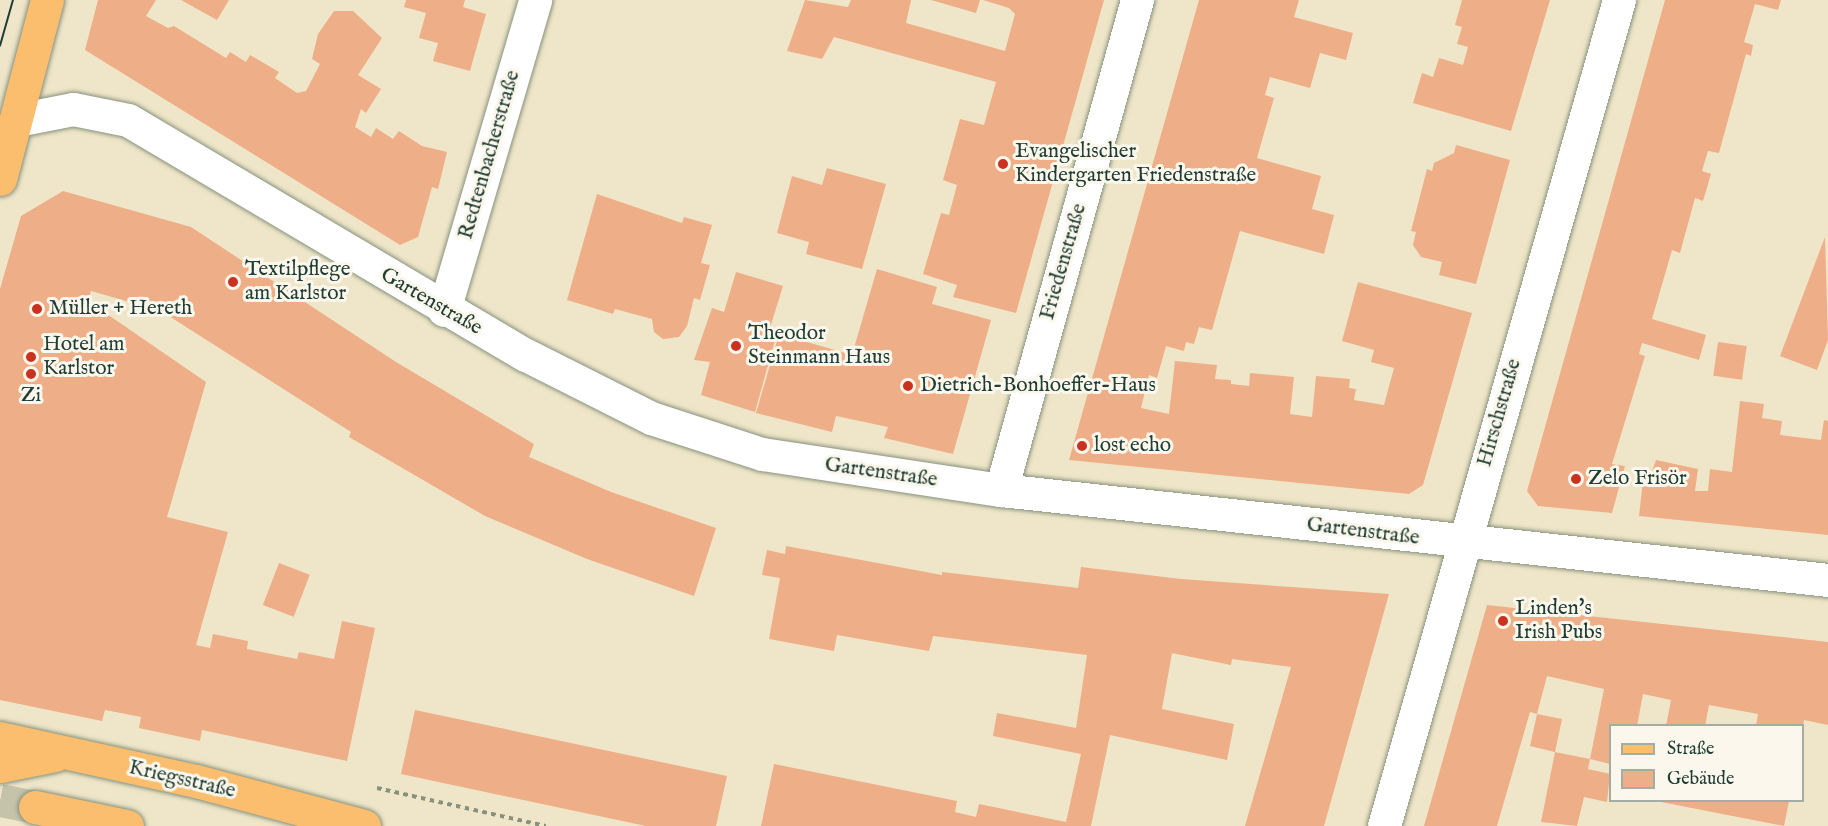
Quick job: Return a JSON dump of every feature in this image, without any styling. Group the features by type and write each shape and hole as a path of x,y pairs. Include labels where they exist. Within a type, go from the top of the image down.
{"main road":[{"path":"0,179 47,0"},
{"name":"Kriegsstraße","path":"0,738 196,781 364,826"},
{"path":"0,766 62,753"},
{"path":"35,807 127,826"}],"street":[{"name":"Redtenbacherstraße","path":"444,310 535,0"},
{"name":"Friedenstraße","path":"1001,490 1137,0"},
{"name":"Hirschstraße","path":"1384,826 1462,544 1619,0"},
{"name":"Gartenstraße","path":"17,120 73,110 128,120 444,310 651,418 724,443 793,459 1001,490 1462,544 1828,580"}],"building":[{"path":"98,0 156,0 146,16 168,28 174,26 226,58 230,52 246,62 250,55 279,72 275,78 297,93 306,91 320,64 312,59 318,34 334,11 353,11 382,38 358,75 381,89 366,113 361,109 355,127 371,137 376,128 393,139 399,131 422,146 447,152 438,189 432,187 418,237 400,245 85,50"},
{"path":"181,0 229,0 217,20"},
{"path":"406,0 465,0 463,7 486,14 470,71 433,61 438,43 419,38 426,13 404,7"},
{"path":"805,0 848,7 851,0 911,0 906,23 1005,51 1015,14 1009,8 983,0 1104,0 1016,313 953,297 957,285 923,274 941,213 949,215 957,185 943,180 960,119 984,125 996,82 834,37 822,59 787,51"},
{"path":"931,0 980,0 976,13"},
{"path":"1199,0 1299,0 1294,17 1353,33 1346,60 1320,53 1310,88 1270,77 1265,95 1274,98 1257,158 1321,176 1312,209 1334,215 1324,254 1240,231 1212,330 1199,327 1194,344 1186,342 1184,351 1166,346 1157,378 1149,375 1141,408 1169,414 1175,361 1217,365 1215,379 1231,380 1231,384 1249,386 1250,373 1294,377 1290,414 1312,417 1316,376 1350,379 1349,388 1356,389 1354,400 1384,405 1394,368 1371,362 1374,350 1342,341 1358,282 1472,313 1423,485 1409,494 1069,460"},
{"path":"1462,0 1550,0 1511,131 1413,103 1422,73 1433,77 1439,58 1463,65 1468,47 1457,44 1462,27 1455,25"},
{"path":"1665,0 1781,0 1778,10 1755,4 1744,42 1753,45 1751,56 1746,54 1719,153 1708,151 1702,171 1711,174 1703,201 1695,198 1680,253 1672,250 1652,319 1706,335 1699,360 1642,343 1639,354 1645,356 1612,464 1625,466 1612,513 1538,506 1527,491"},
{"path":"1456,145 1510,160 1476,284 1439,275 1442,262 1421,257 1413,245 1416,232 1411,231 1427,169 1432,171 1434,163 1454,153"},
{"path":"827,168 886,184 862,269 806,254 809,242 777,233 792,176 822,185"},
{"path":"63,191 191,227 396,362 534,444 529,457 611,492 716,528 694,596 587,559 485,516 349,437 351,432 161,311 91,291 88,301 206,382 167,517 228,532 196,645 210,648 213,634 248,641 247,649 297,659 299,652 334,659 342,621 375,628 347,761 202,730 200,741 139,728 141,717 105,710 102,721 0,700 0,289 21,216"},
{"path":"597,194 682,223 684,217 712,225 701,263 710,265 700,300 694,298 687,326 679,337 663,339 654,332 652,319 615,309 613,314 567,300"},
{"path":"1825,237 1828,340 1817,370 1780,356"},
{"name":"Dietrich-Bonhoeffer-Haus","path":"877,269 937,287 932,304 991,320 953,454 884,438 888,427 836,416 832,432 756,413 779,334 852,355"},
{"name":"Theodor Steinmann Haus","path":"736,272 783,286 769,331 777,333 755,412 701,395 710,362 694,360 712,308 724,312"},
{"path":"1718,342 1747,346 1742,380 1713,376"},
{"path":"1740,401 1764,404 1762,418 1782,421 1780,435 1821,440 1824,420 1828,421 1828,535 1639,516 1644,472 1651,474 1656,460 1698,469 1695,491 1708,491 1710,469 1732,472"},
{"path":"786,546 942,575 942,572 1078,588 1081,567 1181,579 1389,594 1324,826 1245,826 1291,667 1232,659 1231,665 1172,653 1162,709 1234,724 1227,760 1110,735 1091,826 761,826 774,764 957,801 955,812 976,817 979,804 1066,822 1081,754 993,736 997,713 1076,728 1087,655 933,636 929,651 837,635 834,651 769,639 780,578 762,575 767,550 785,554"},
{"path":"279,563 310,575 294,617 263,605"},
{"path":"1487,605 1828,642 1828,725 1804,720 1803,724 1756,724 1758,714 1709,705 1705,724 1666,724 1671,700 1643,694 1637,724 1609,724 1609,764 1590,759 1604,689 1547,676 1537,714 1530,712 1497,826 1424,826"},
{"path":"415,710 727,776 716,826 646,826 401,774"},
{"path":"1537,714 1562,719 1555,752 1530,746"},
{"path":"1555,752 1590,759 1588,769 1609,774 1607,802 1584,797 1577,826 1541,822"},
{"path":"1661,802 1789,802 1784,826"}],"tunnel":[{"path":"0,800 35,807"}],"tram line":[{"path":"0,46 13,0"}],"place":[{"name":"Evangelischer Kindergarten Friedenstraße","path":"1003,164"},
{"name":"Textilpflege am Karlstor","path":"233,282"},
{"name":"Müller + Hereth","path":"37,309"},
{"name":"Theodor Steinmann Haus","path":"736,346"},
{"name":"Hotel am Karlstor","path":"31,357"},
{"name":"Zi","path":"31,374"},
{"name":"Dietrich-Bonhoeffer-Haus","path":"908,386"},
{"name":"lost echo","path":"1082,446"},
{"name":"Zelo Frisör","path":"1576,479"},
{"name":"Linden's Irish Pubs","path":"1503,621"}]}
